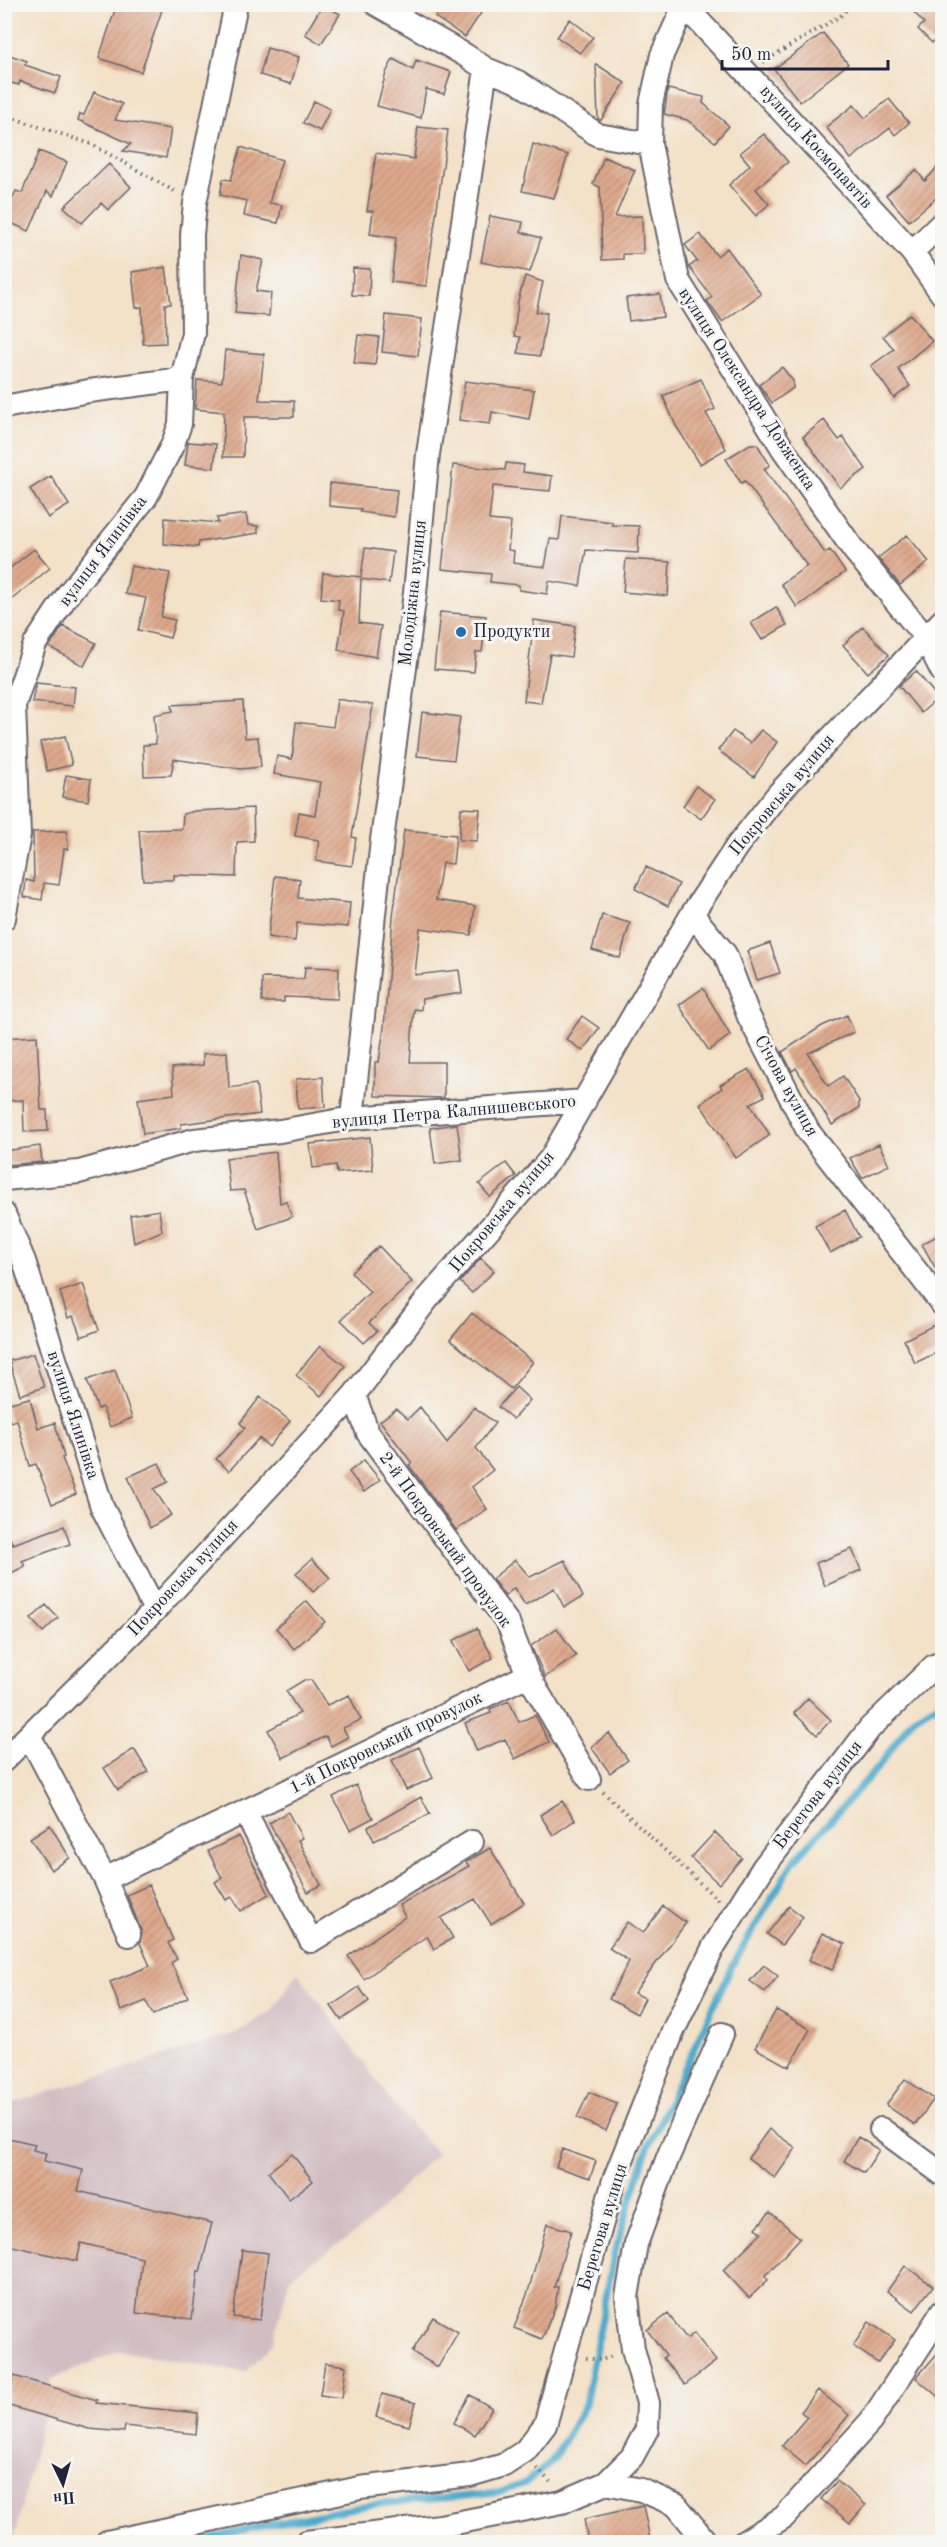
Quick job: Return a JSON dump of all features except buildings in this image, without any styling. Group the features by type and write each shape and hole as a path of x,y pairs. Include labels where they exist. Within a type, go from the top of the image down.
{"street":[{"name":"вулиця Ялинівка","path":"4,918 19,835 14,705 35,644 68,594 146,497 180,424 182,379 193,333 192,235 195,203 236,4"},
{"path":"376,4 486,69 518,82 598,135 650,144"},
{"name":"вулиця Космонавтів","path":"685,5 912,252 942,294"},
{"name":"вулиця Олександра Довженка","path":"685,5 662,55 651,104 650,144 678,280 789,458 853,549 925,637 942,670"},
{"name":"Молодіжна вулиця","path":"352,1118 382,840 415,593 428,454 486,69"},
{"path":"912,252 942,223"},
{"path":"4,407 89,391 182,379"},
{"name":"Покровська вулиця","path":"4,1760 30,1737 155,1610 354,1395 429,1297 551,1158 692,914 737,846 778,794 942,621"},
{"name":"Січова вулиця","path":"692,914 724,954 749,1017 808,1131 942,1304"},
{"name":"вулиця Петра Калнишевського","path":"4,1179 79,1172 194,1140 280,1131 352,1118 585,1101"},
{"name":"вулиця Ялинівка","path":"4,1214 24,1261 102,1507 155,1610"},
{"name":"2-й Покровський провулок","path":"354,1395 368,1433 508,1623 528,1675 590,1779"},
{"name":"Берегова вулиця","path":"107,2542 360,2488 470,2475 504,2465 525,2451 545,2425 614,2180 673,2031 714,1946 763,1868 870,1728 934,1666 942,1663"},
{"name":"1-й Покровський провулок","path":"105,1880 528,1675"},
{"path":"30,1737 105,1880 129,1935"},
{"path":"245,1811 311,1941 472,1842"},
{"name":"Берегова вулиця","path":"306,2542 440,2526 562,2502 606,2483 632,2457 647,2429 648,2403 633,2349 627,2297 636,2244 668,2157 722,2034"},
{"path":"880,2130 942,2174"},
{"path":"744,2542 784,2517 871,2421 942,2312"},
{"path":"606,2483 641,2490 676,2505 706,2542"}],"path":[{"path":"747,72 842,15 851,4"},
{"path":"4,115 91,144 195,203"},
{"path":"590,1779 734,1914"},
{"path":"585,2358 601,2360"},
{"path":"535,2466 547,2478"}],"shaded area":[{"path":"298,1973 398,2110 437,2153 361,2229 290,2277 273,2343 246,2372 119,2351 52,2379 13,2542 4,2542 4,2106 236,2033 271,2011"}],"waterway":[{"path":"202,2542 242,2530 369,2505 498,2493 525,2483 552,2461 585,2405 615,2251 646,2152 732,1966 793,1862 880,1765 912,1719 942,1701"}],"place":[{"name":"Продукти","path":"461,632"}]}
